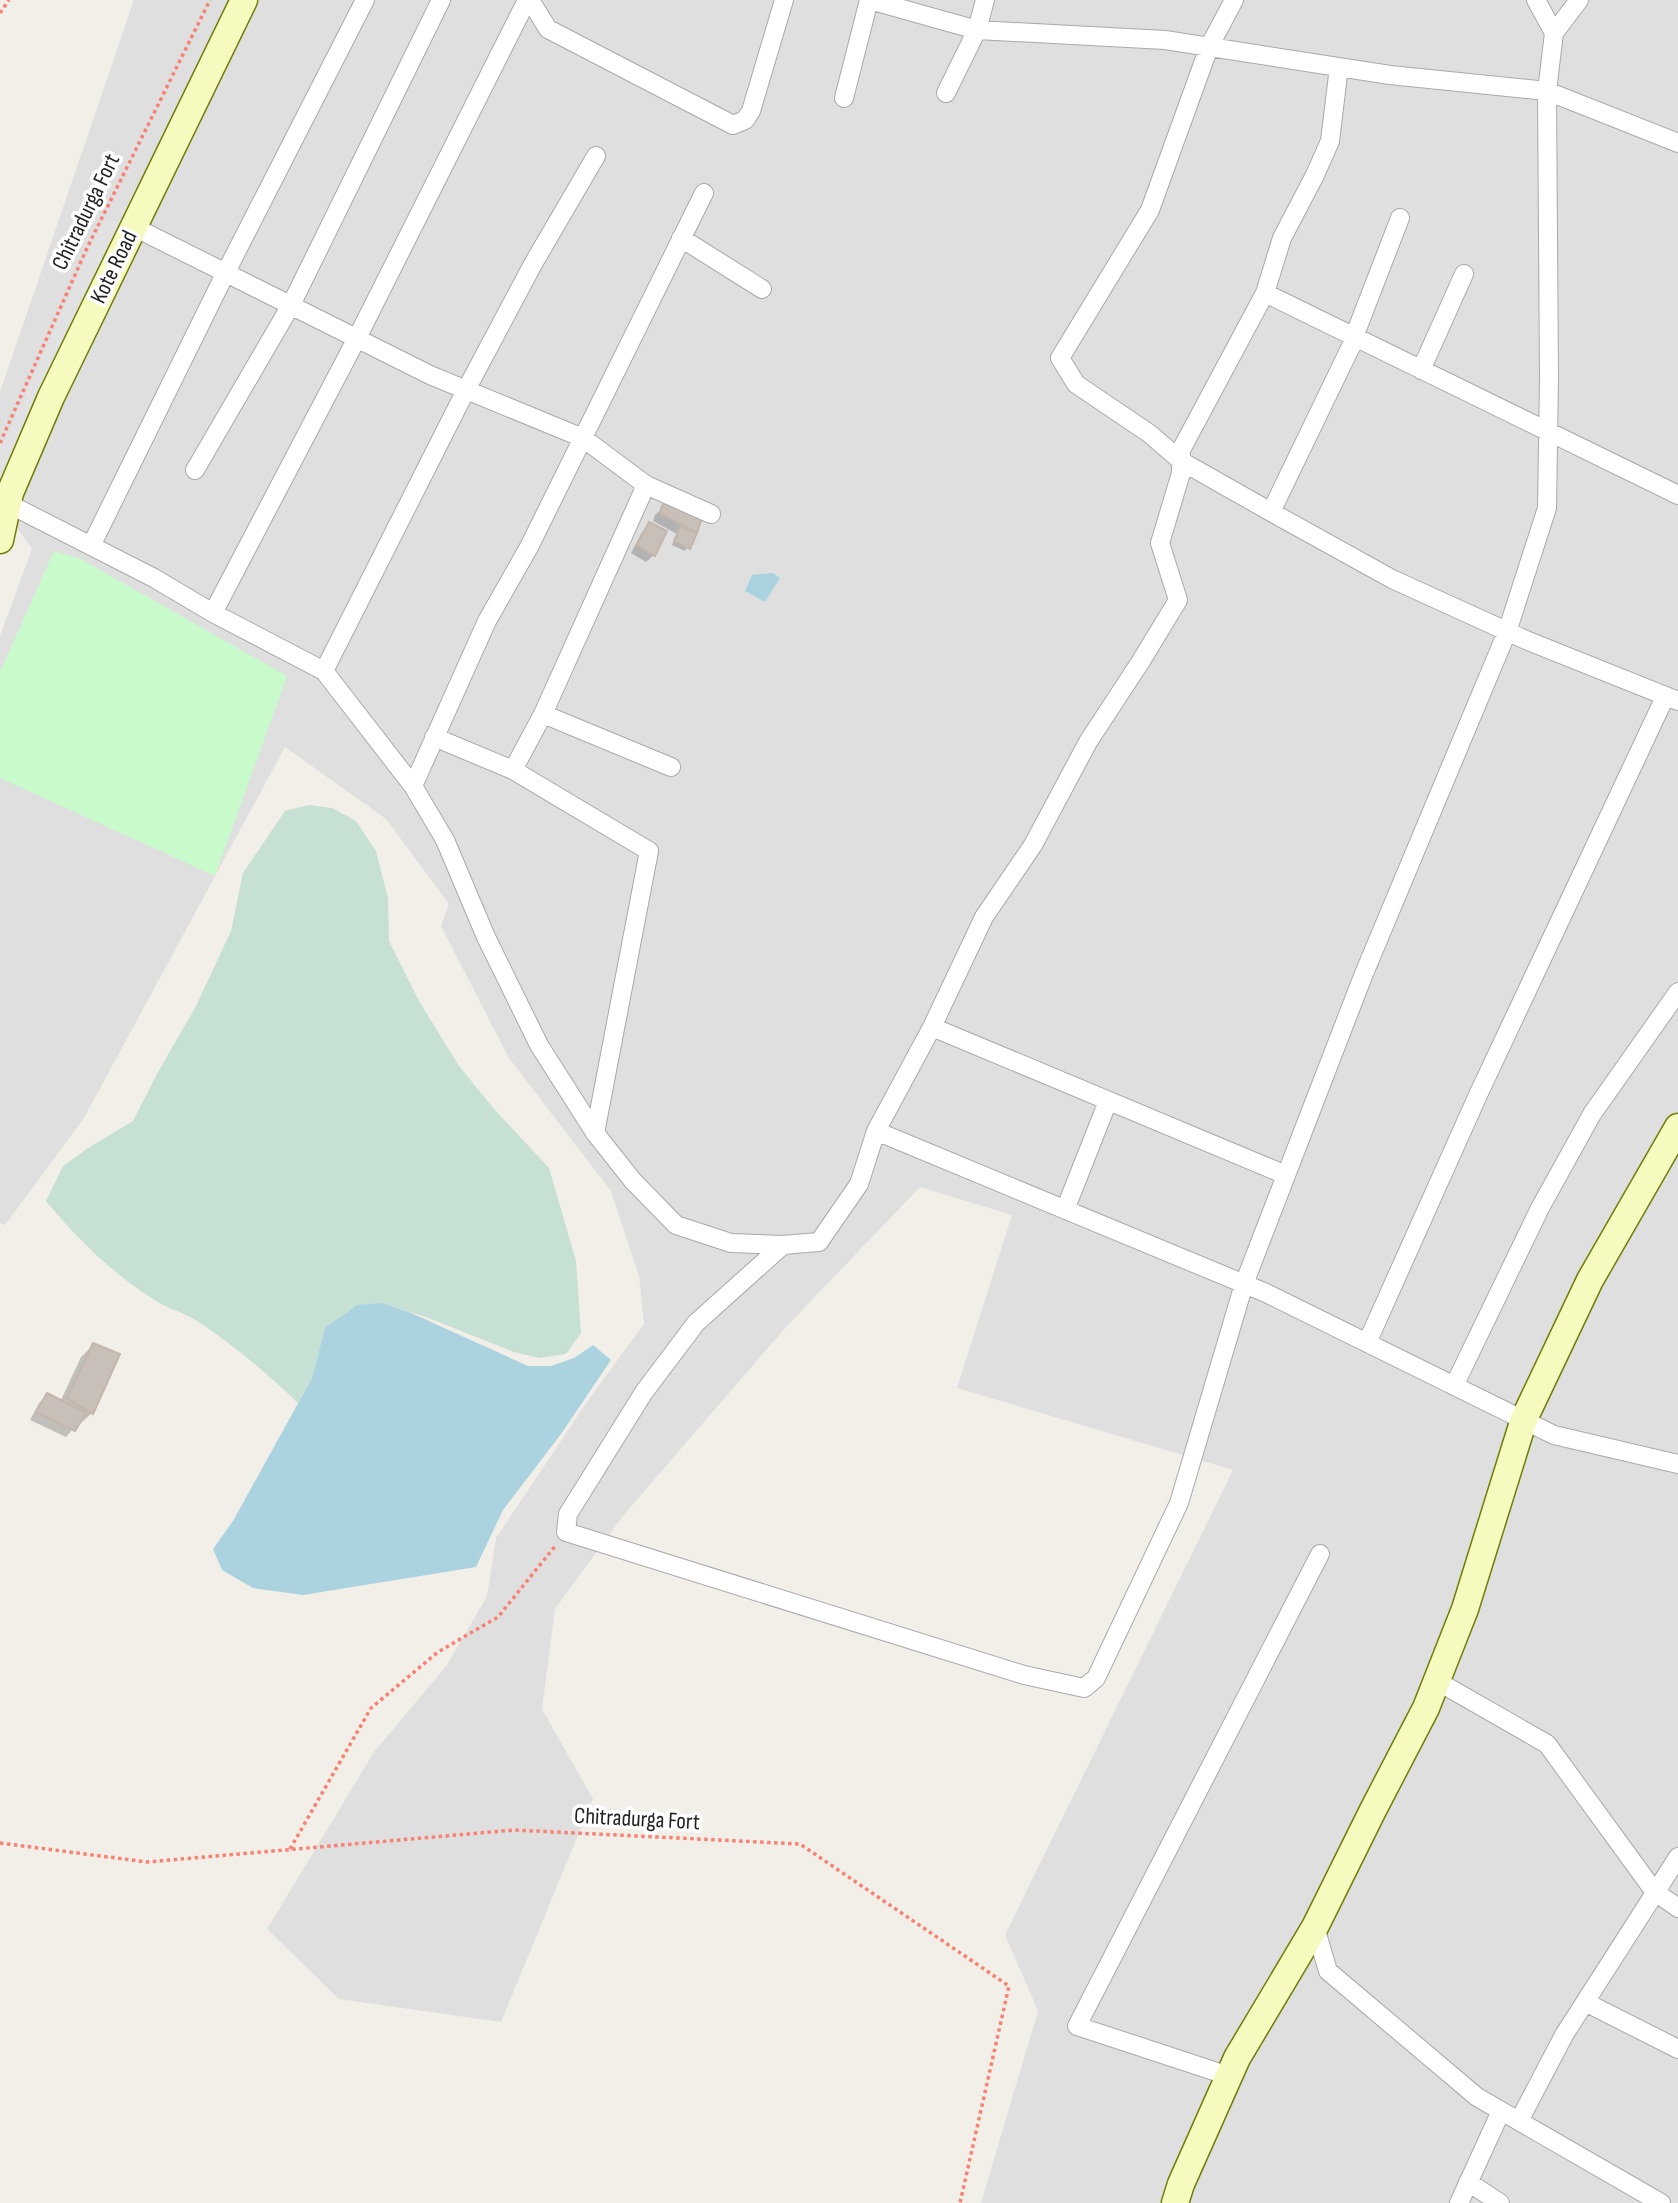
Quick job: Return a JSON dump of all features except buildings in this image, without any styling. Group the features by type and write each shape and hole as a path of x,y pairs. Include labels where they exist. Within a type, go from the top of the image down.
{"street":[{"name":"Kote Road","path":"0,540 7,503 51,397 244,0"},
{"path":"91,546 226,272 365,0"},
{"path":"195,470 291,304 441,0"},
{"path":"213,613 528,0 548,29 733,125 745,120 751,111 785,0"},
{"path":"844,98 870,0 976,30 1165,40 1390,75 1547,91 1678,143"},
{"path":"946,93 976,30 985,0"},
{"path":"1234,0 1209,47 1150,210 1060,358 1076,384 1150,434 1181,461 1392,579 1507,632 1672,699 1478,1094 1367,1343"},
{"path":"1536,0 1554,33"},
{"path":"783,1245 696,1322 644,1392 568,1514 566,1532 1024,1675 1084,1688 1096,1678 1179,1503 1244,1284 1363,975 1507,632 1547,508 1547,91 1554,33 1579,0"},
{"path":"7,503 324,671 413,786 445,840 486,937 539,1045 595,1133 633,1181 676,1225 731,1243 783,1245 819,1242 859,1184 876,1131 932,1027 984,917 1032,845 1088,742 1178,600 1160,543 1181,473 1181,450 1265,293 1282,238 1330,141 1339,67"},
{"path":"324,671 466,390 533,264 596,156"},
{"path":"413,786 487,621 529,547 704,193"},
{"path":"1271,512 1354,337 1399,218"},
{"path":"134,227 430,376 583,438 646,485 710,514"},
{"path":"681,239 762,289"},
{"path":"1421,370 1464,274"},
{"path":"1265,293 1678,495"},
{"path":"513,770 543,714 646,485"},
{"path":"543,714 671,767"},
{"path":"434,737 513,770 649,851 595,1133"},
{"path":"1454,1386 1540,1208 1592,1114 1678,992"},
{"path":"932,1027 1286,1175"},
{"path":"1065,1210 1108,1101"},
{"path":"1175,2203 1237,2058 1315,1927 1426,1708 1465,1609 1524,1419 1590,1280 1678,1127"},
{"path":"876,1131 1244,1284 1554,1435 1678,1464"},
{"path":"1229,2076 1077,2026 1320,1554"},
{"path":"1437,1681 1547,1744 1656,1892 1678,1908"},
{"path":"1519,2121 1564,2035 1678,1857"},
{"path":"1315,1927 1328,1971 1477,2097 1661,2203"},
{"path":"1585,2002 1678,2049"},
{"path":"1459,2203 1501,2111"},
{"path":"1468,2182 1500,2203"}],"path":[{"path":"0,13 9,0"},
{"name":"Chitradurga Fort","path":"0,443 87,247 210,0"},
{"path":"289,1850 370,1707 438,1652 498,1617 566,1532"},
{"name":"Chitradurga Fort","path":"0,1843 147,1862 514,1830 800,1844 1009,1986 960,2203"}],"shaded area":[{"path":"134,0 1678,0 1678,2203 981,2203 1038,2011 1005,1935 1233,1470 957,1388 1012,1215 920,1187 786,1327 622,1517 555,1609 542,1709 593,1799 501,2022 339,1999 267,1929 374,1752 447,1665 487,1596 496,1538 591,1396 644,1324 639,1276 611,1191 509,1058 441,926 449,904 386,819 285,747 84,1118 5,1225 0,1223 0,636 32,549 0,504 0,392"},
{"path":"104,217 124,226 0,494 0,451"}],"green space":[{"path":"54,551 81,559 287,676 215,876 0,778 0,672"},
{"path":"309,805 332,808 356,821 376,851 388,898 389,941 419,1001 459,1066 495,1110 549,1168 576,1261 581,1333 566,1354 539,1358 514,1352 426,1317 382,1303 325,1328 312,1378 298,1403 211,1330 158,1302 112,1269 71,1230 46,1201 63,1166 133,1121 195,1008 231,931 243,873 285,811"}],"water":[{"path":"773,573 780,578 765,602 745,591 752,575"},
{"path":"382,1303 409,1312 528,1366 551,1366 574,1358 593,1345 611,1360 561,1434 503,1510 476,1567 303,1595 253,1588 222,1570 213,1549 233,1521 312,1378 325,1328 357,1305"}]}
